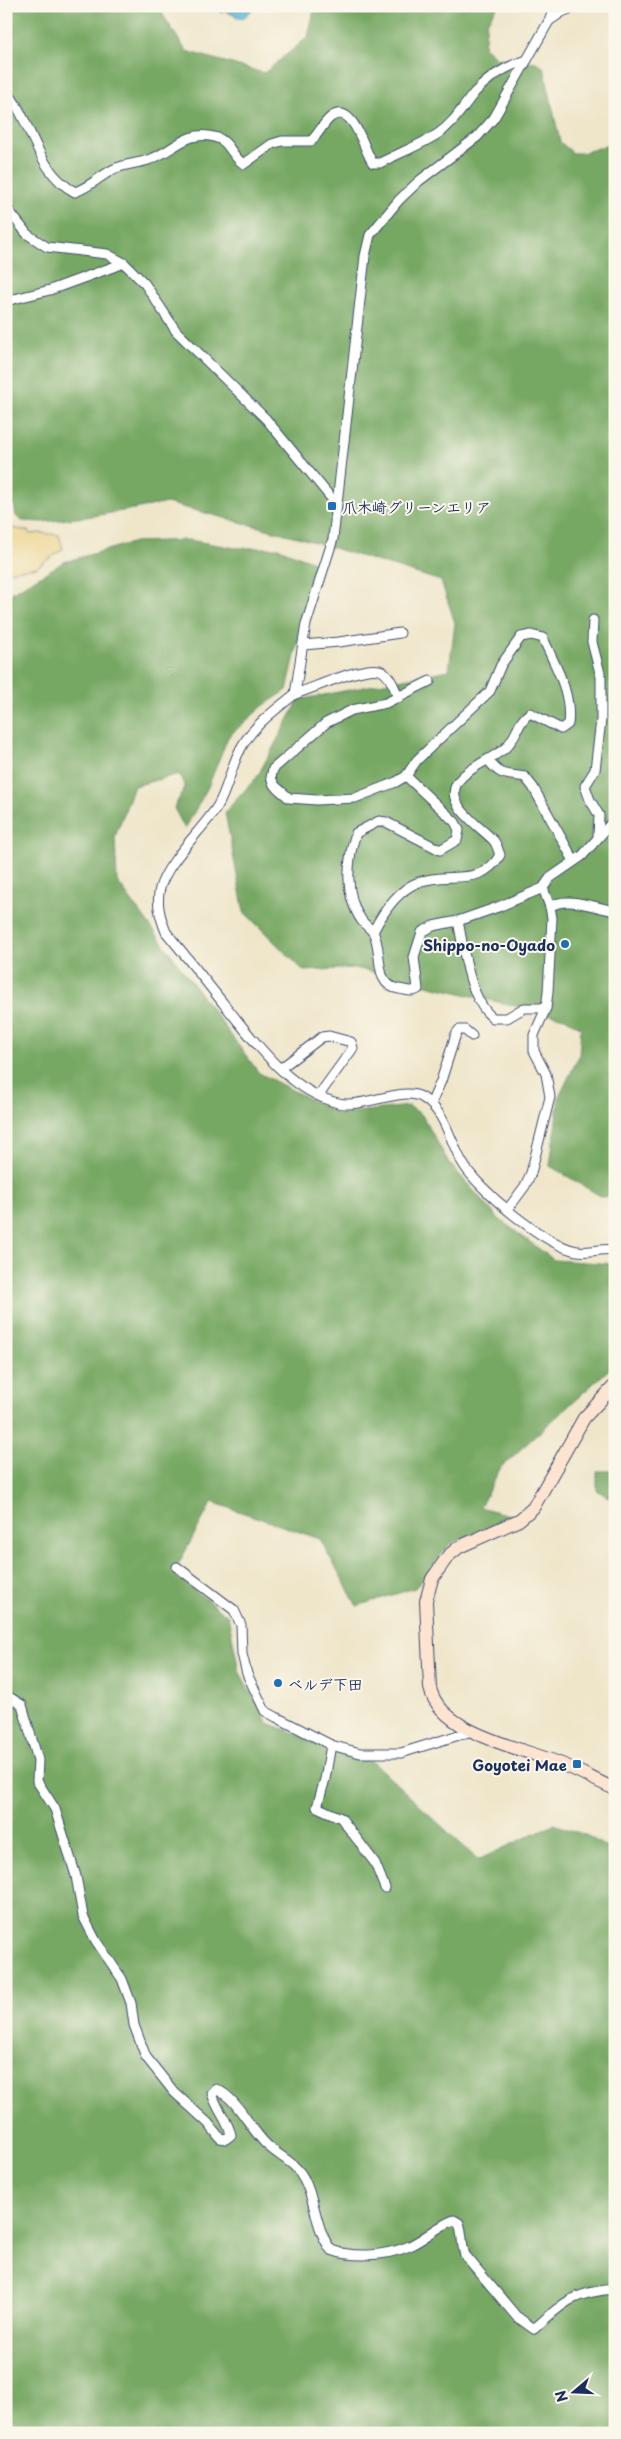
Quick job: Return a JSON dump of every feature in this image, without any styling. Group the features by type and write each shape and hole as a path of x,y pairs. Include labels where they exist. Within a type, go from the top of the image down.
{"main road":[{"path":"615,1385 584,1418 532,1508 519,1520 460,1547 448,1556 432,1579 426,1601 428,1673 432,1697 445,1713 472,1731 496,1743 559,1763 615,1789"}],"street":[{"path":"295,694 306,624 333,539 365,256 370,235 399,200 420,180 478,137 494,118 549,21 555,6"},
{"path":"549,21 562,12 577,6"},
{"path":"6,91 20,110 35,146 64,186 74,192 86,188 112,170 149,160 184,139 198,135 213,136 224,141 236,160 244,164 272,144 282,141 311,141 331,117 339,115 351,120 358,129 367,155 373,163 380,163 439,133 452,122 475,93 492,76 512,64 527,60"},
{"path":"6,207 28,234 47,247 107,254 124,263 145,284 176,331 216,373 266,419 336,504"},
{"path":"6,301 50,290 124,263"},
{"path":"593,620 592,642 601,677 601,720 595,770 586,786 590,800 599,815 598,836"},
{"path":"303,645 400,633"},
{"path":"373,932 381,914 407,888 419,882 437,878 486,872 494,866 500,855 495,842 472,822 457,805 454,791 456,783 506,747 515,737 523,718 530,713 561,729 568,724 568,696 543,638 531,634 521,637 501,666 490,691 418,760 406,776 355,798 316,800 289,798 274,785 271,777 273,769 326,722 352,710 369,708 399,698 430,681"},
{"path":"399,698 390,679 382,671 361,671 295,694 259,723 238,754 218,806 164,878 158,900 160,916 166,932 263,1052 306,1089 336,1102 351,1106 407,1094 417,1095 431,1104 443,1119 461,1161 469,1174 531,1228 558,1244 577,1251 615,1250"},
{"path":"488,760 497,772 504,775 525,777 533,787 574,862"},
{"path":"406,776 455,822 459,830 457,840 440,850 386,822 379,822 356,833 351,847 347,875 361,921 373,932 383,980 391,988 412,992 418,989 414,957 422,932 433,926 498,907 543,888 550,878 587,851 598,836 615,819"},
{"path":"508,1209 525,1186 550,1097 546,1074 534,1051 534,1035 546,1008 550,907 543,888"},
{"path":"550,907 557,902 566,902 615,911"},
{"path":"458,920 469,972 481,1007 486,1013 493,1018 507,1018 524,1008 546,1008"},
{"path":"431,1104 441,1081 456,1034 459,1030 465,1030 472,1036"},
{"path":"281,1068 322,1037 329,1036 351,1042 354,1048 319,1095"},
{"path":"177,1567 234,1610 241,1625 242,1654 247,1674 266,1711 331,1745 360,1753 401,1752 472,1731"},
{"path":"6,1695 22,1705 38,1760 37,1781 55,1809 76,1876 83,1916 96,1941 122,1979 131,2003 134,2025 146,2057 174,2092 208,2123 220,2138 226,2139 231,2135 229,2126 216,2106 212,2093 216,2089 230,2098 249,2126 266,2144 297,2168 309,2191 318,2225 331,2250 341,2254 385,2253 408,2246 443,2224 454,2220 460,2223 462,2230 461,2243 465,2255 516,2316 534,2329 566,2300 593,2291 615,2289"},
{"path":"331,1745 325,1779 316,1807 341,1818 375,1863 384,1888"}],"green space":[{"path":"6,6 160,6 163,15 186,51 264,73 308,37 315,6 498,6 487,22 484,47 497,58 536,62 544,68 560,142 573,153 582,153 615,143 615,1195 602,1197 550,1166 559,1097 579,1056 581,1028 565,1018 355,968 304,971 244,912 225,812 257,777 299,700 449,670 455,623 441,581 301,538 167,503 94,516 43,522 22,521 16,516 14,505 6,502"},
{"path":"189,540 235,548 279,548 316,563 287,690 263,706 228,737 208,787 185,829 174,808 185,787 179,774 134,786 115,837 117,881 259,1073 339,1114 409,1106 422,1115 449,1163 499,1219 554,1260 615,1264 615,1364 501,1467 480,1507 512,1516 450,1544 415,1588 357,1606 320,1539 212,1502 173,1574 228,1616 239,1671 268,1723 374,1763 478,1860 554,1824 588,1836 615,1853 615,2433 6,2433 6,994 9,992 6,989 6,596 64,562 135,542"},
{"path":"597,1471 615,1471 615,1502 597,1490"}],"sand":[{"path":"6,527 28,531 30,534 59,535 63,549 37,567 6,572"}],"water":[{"path":"216,6 263,6 262,8 254,8 242,19 225,11 221,13"}],"place":[{"name":"爪木崎グリーンエリア","path":"332,506"},
{"name":"Shippo-no-Oyado","path":"565,944"},
{"name":"ベルデ下田","path":"278,1683"},
{"name":"Goyotei Mae","path":"577,1764"}]}
